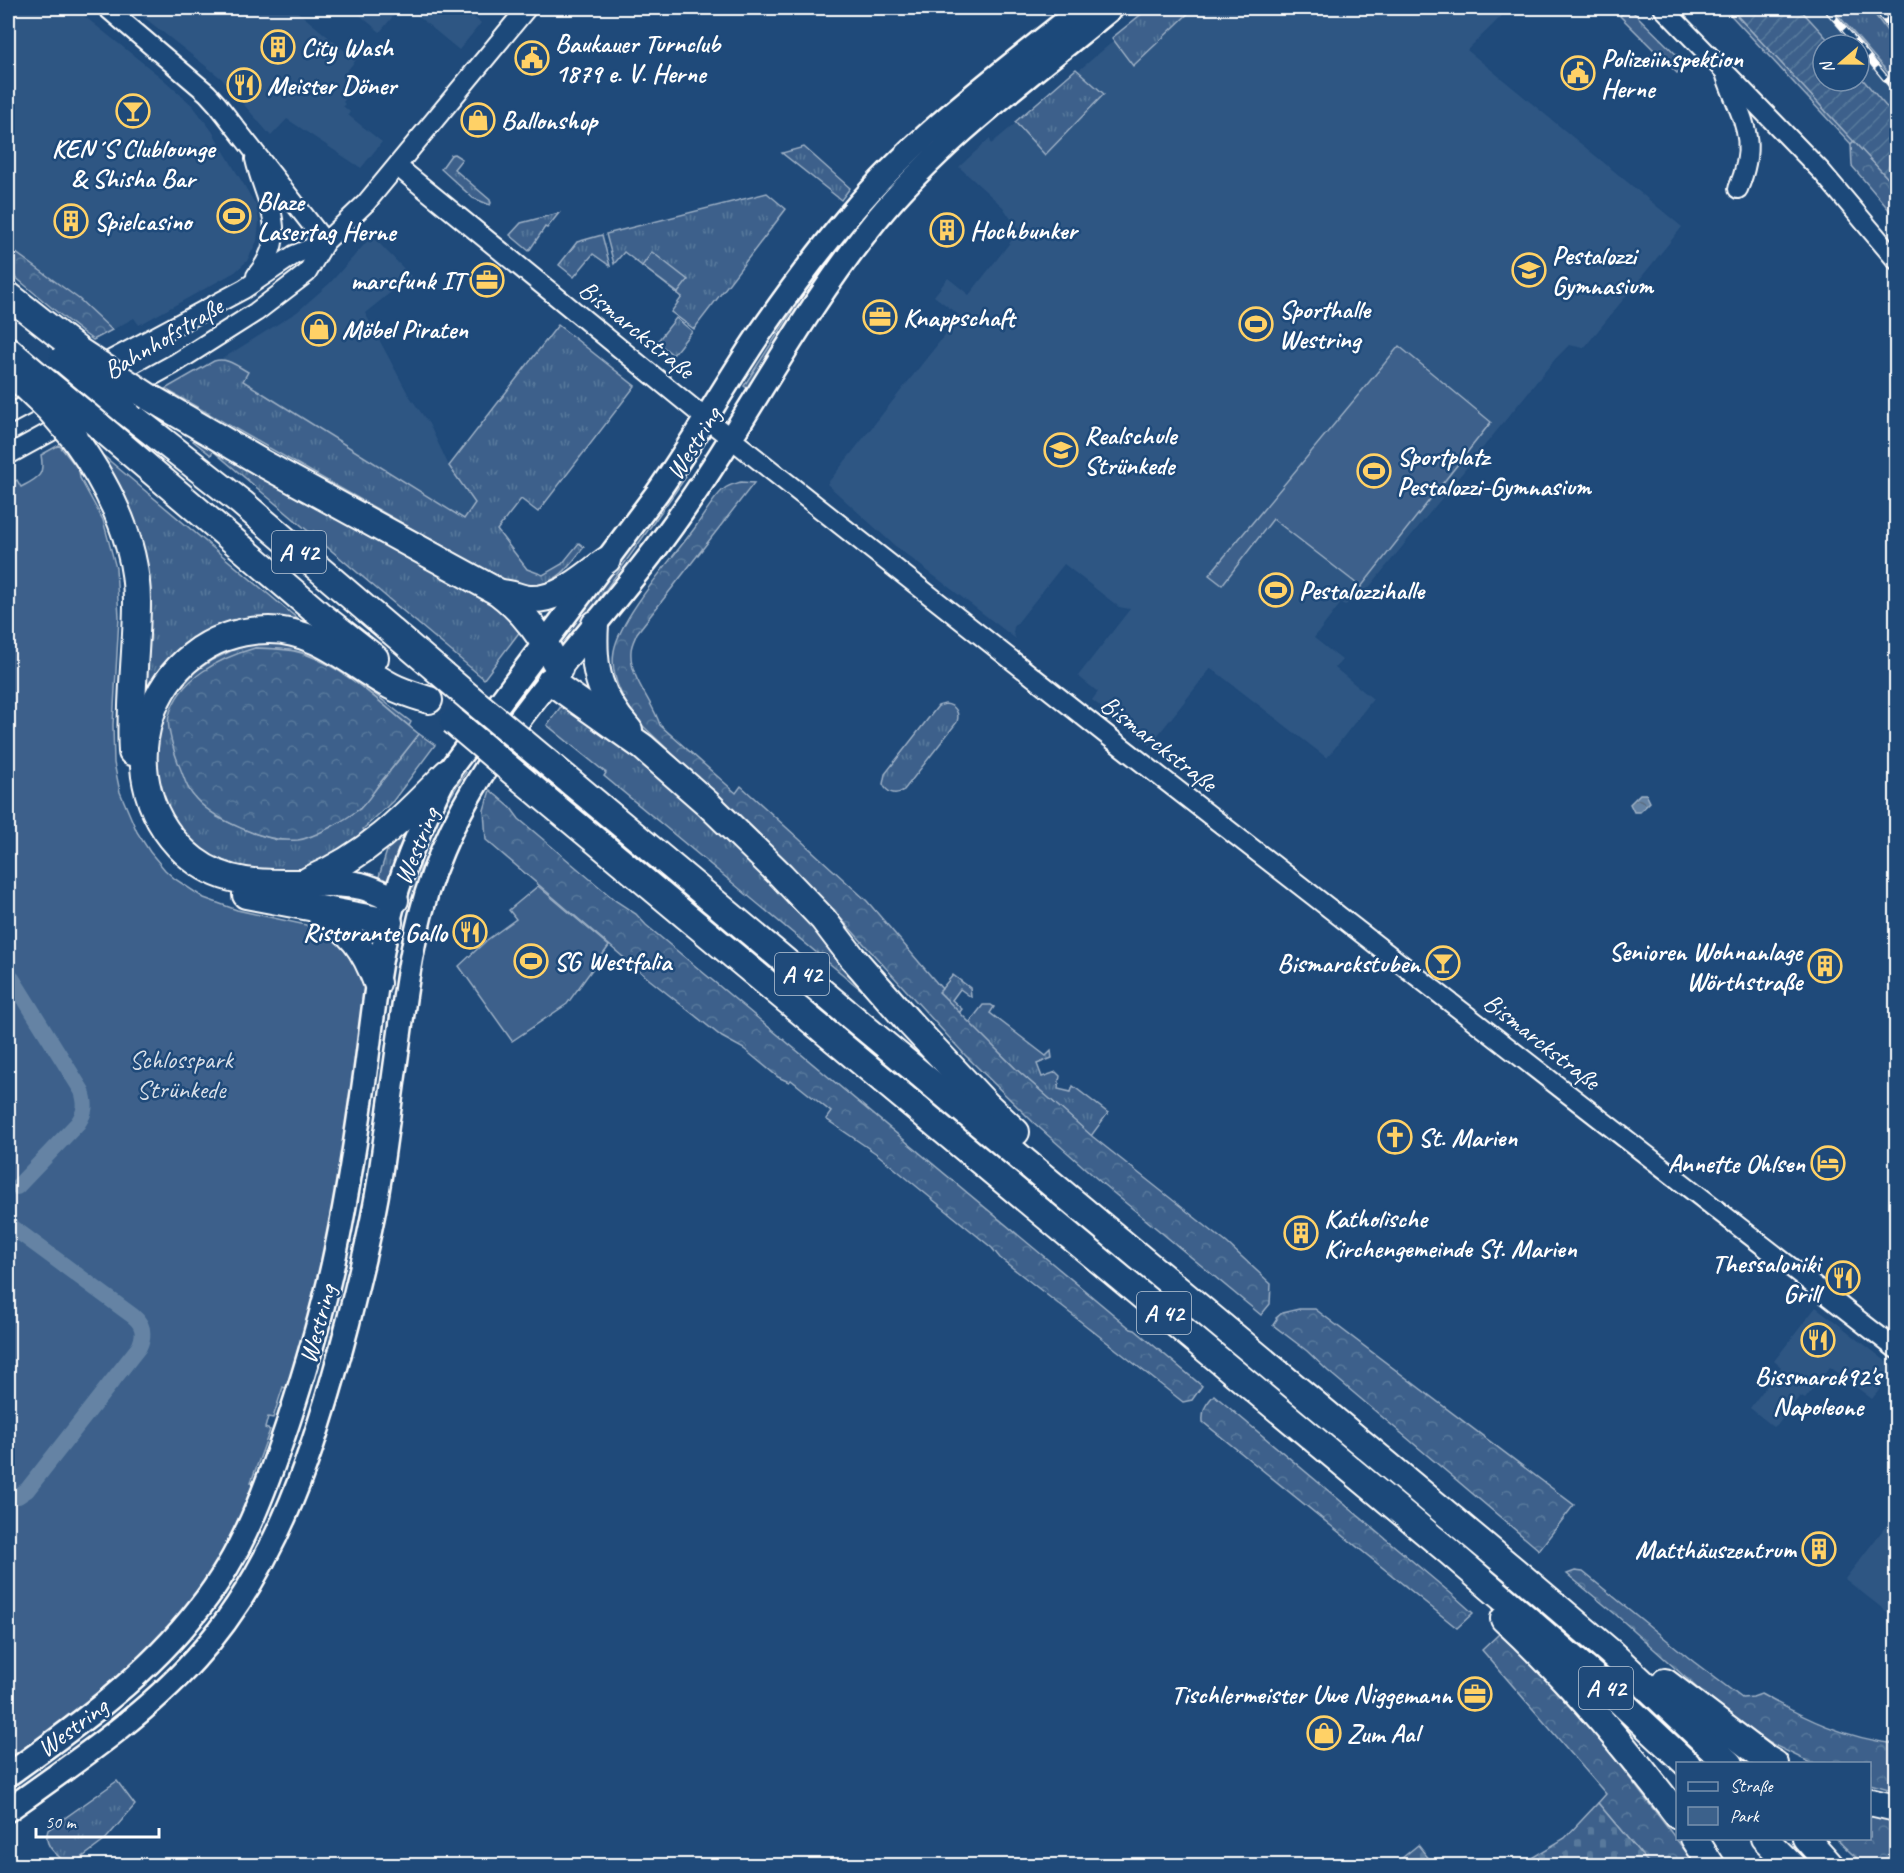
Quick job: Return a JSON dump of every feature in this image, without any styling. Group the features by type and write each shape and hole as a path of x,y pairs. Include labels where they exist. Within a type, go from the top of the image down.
{"highway":[{"path":"8,295 71,355 111,374 264,464 498,592 516,606 544,642 555,675 643,747 706,803 795,890 823,919 852,957 908,1021 985,1103 1046,1161 1080,1206"},
{"name":"A 42","path":"8,314 71,355 124,411 242,503 470,698 1515,1570 1609,1651 1727,1762"},
{"name":"A 42","path":"8,350 22,375 98,425 319,614 429,700 1447,1550 1469,1584 1489,1595 1685,1762"},
{"path":"22,375 92,463 120,517 133,565 137,600 131,732 135,779 140,804 146,818 170,852 189,869 223,889 309,907 392,911"},
{"path":"498,592 527,598 550,596 570,587 607,560"},
{"path":"595,624 594,657 600,685 618,716 643,747"},
{"path":"392,911 361,886 328,883 260,883 230,878 196,861 170,836 153,806 147,786 143,753 148,723 154,703 182,665 209,646 241,633 269,630 299,634 319,641 391,686 429,700"},
{"path":"301,883 342,865 371,846 447,773"},
{"path":"309,907 351,934 368,959 377,983"},
{"path":"1517,1620 1638,1763 1676,1815"},
{"path":"1609,1651 1644,1665 1772,1762"},
{"path":"1871,1802 1896,1808"},
{"path":"1695,1840 1712,1866"},
{"path":"1765,1840 1792,1866"},
{"path":"1807,1840 1832,1866"}],"main road":[{"name":"Westring","path":"8,1775 81,1723 163,1652 218,1583 237,1552 254,1517 307,1364 333,1263 362,1096 377,983 392,911 410,856 447,773 679,461 784,299 852,212 902,158 1082,8"},
{"name":"Westring","path":"8,1810 85,1755 140,1711 192,1664 213,1639 245,1593 277,1534 299,1481 319,1422 356,1293 380,1177 409,970 419,919 442,849 476,784 519,722 674,524 835,275 874,223 913,177 945,145 1112,8"},
{"path":"526,668 555,675"},
{"path":"392,911 419,919"}],"street":[{"path":"107,8 207,93 325,242"},
{"name":"Bahnhofstraße","path":"8,455 174,364 256,312 307,273 325,242 360,210 398,167 527,8"},
{"path":"1663,8 1822,172 1896,260"},
{"path":"1723,69 1744,118 1748,138 1748,161 1738,189"},
{"path":"244,288 259,273 268,258 274,233 271,205 257,169 252,148"},
{"name":"Bismarckstraße","path":"398,167 705,418 1122,747 1896,1349"},
{"name":"Bahnhofstraße","path":"8,415 244,288 294,255 325,242"},
{"path":"206,309 207,328 213,338"}],"shaded area":[{"path":"8,8 74,8 193,106 212,131 257,207 259,222 257,241 247,261 235,272 139,325 134,318 112,330 79,299 8,247"},
{"path":"132,8 293,8 356,60 342,77 357,89 350,99 347,97 343,106 350,112 348,115 382,142 361,168 287,119 271,136 221,78"},
{"path":"351,8 400,8 380,32"},
{"path":"408,8 463,8 481,23 459,50"},
{"path":"1153,8 1510,8 1467,50 1682,227 1584,348 1569,345 1556,358 1362,596 1345,605 1341,603 1314,638 1342,660 1335,668 1373,699 1327,758 1211,668 1150,745 1092,700 1098,692 1078,676 1130,609 1119,607 1064,564 1014,627 1013,633 1016,639 894,545 827,484 960,316 934,296 948,278 969,295 1019,231 1003,207 959,167 990,138 991,144"},
{"path":"1799,8 1896,8 1896,118 1871,89 1871,33 1822,33"},
{"path":"372,236 411,276 365,313 408,394 429,424 449,466 476,504 464,519 243,381 248,371 222,359 297,312 330,283"},
{"path":"1816,1307 1896,1369 1872,1399 1830,1367 1805,1399 1800,1396 1774,1427 1750,1408 1781,1367 1774,1361"},
{"path":"1896,1513 1896,1619 1845,1579"}],"green space":[{"path":"1093,8 1099,8 918,159 865,218 820,281 750,390 744,386 834,251 896,176 967,110"},
{"path":"1149,8 1194,8 1133,66 1112,38"},
{"path":"1629,8 1686,64 1677,73 1620,16"},
{"path":"1724,8 1730,8 1854,141 1851,144"},
{"path":"1730,8 1799,8 1822,33 1811,33 1811,93 1871,93 1871,89 1896,118 1896,187"},
{"path":"1832,8 1870,8 1896,43 1896,82 1871,53 1871,33 1854,33"},
{"path":"1076,69 1104,94 1045,155 1015,122"},
{"path":"1854,141 1896,187 1896,218 1852,166 1851,144"},
{"path":"804,147 850,188 841,200 782,153"},
{"path":"454,154 462,159 454,169 490,200 490,205 473,198 441,169"},
{"path":"767,193 786,209 694,329 671,312 682,297 624,252 614,264 606,234"},
{"path":"559,213 547,228 545,227 529,251 510,235 521,223"},
{"path":"602,235 610,266 593,254 574,277 559,265 577,242"},
{"path":"8,247 79,299 112,330 93,340 71,324 8,271"},
{"path":"652,252 688,280 678,293 642,266"},
{"path":"676,318 692,331 673,355 657,342"},
{"path":"558,325 635,386 538,512 521,499 497,530 527,569 543,575 562,564 579,543 584,547 559,575 538,585 538,591 514,586 165,389 214,361 223,360 232,363 248,372 243,381 464,519 475,503 449,466"},
{"name":"Sportplatz Pestalozzi-Gymnasium","path":"1399,346 1491,422 1361,587 1273,519 1222,585 1209,575"},
{"path":"198,435 492,596 521,630 484,679 213,451 211,455 193,441"},
{"name":"Schlosspark Strünkede","path":"59,445 79,470 80,478 103,520 116,568 119,617 113,725 114,763 120,792 137,832 165,870 204,898 237,910 329,930 341,936 363,976 365,1015 329,1240 290,1390 283,1387 273,1418 268,1417 265,1428 270,1430 251,1482 257,1482 219,1564 170,1630 100,1696 8,1764 8,486 17,480 21,487 39,476 42,468 41,455"},
{"path":"99,452 305,625 232,630 142,720 144,597 95,457"},
{"path":"681,473 686,477 567,644 562,645 559,640"},
{"path":"741,482 754,483 637,633 632,644 631,661 637,680 660,725 736,793 741,786 867,901 942,989 939,992 1016,1069 1093,1137 1227,1243 1271,1284 1270,1304 1261,1315 1104,1185 1033,1122 965,1055 824,900 643,726 631,710 620,692 614,672 614,651 618,637 636,605 716,497 726,488"},
{"path":"275,643 305,650 347,673 411,722 409,726 347,676 320,660 294,651 255,648 217,817 253,833 277,840 300,839 360,809 419,734 435,745 393,801 363,829 367,835 348,849 307,868 288,872 238,868 218,860 198,846 182,832 165,805 155,765 157,734 171,699 195,672 231,651 252,644"},
{"path":"255,648 293,651 321,661 351,679 419,734 362,807 339,823 305,839 285,840 256,834 212,813 201,804 186,784 171,740 169,716 174,703 191,680 215,664"},
{"path":"565,701 655,769 826,937 877,1003 604,776 606,773 547,725"},
{"path":"945,704 956,710 957,722 904,790 897,793 889,791 883,784 885,774 938,706"},
{"path":"463,770 466,772 435,825 425,848 416,897 410,899 407,897 409,884 421,850"},
{"path":"490,790 511,808 519,819 616,901 636,914 646,925 1202,1386 1192,1400 1183,1402 1000,1258 992,1248 877,1154 826,1119 831,1112 791,1080 789,1082 778,1077 744,1049 722,1037 650,980 486,840 484,810"},
{"path":"412,823 388,884 377,883 390,841"},
{"name":"SG Westfalia","path":"538,886 609,946 567,1004 512,1041 459,966 487,940 516,919 509,910"},
{"path":"953,975 970,988 971,997 960,989 952,1000 962,1009 959,1013 939,992"},
{"path":"983,1005 994,1007 990,1013 1046,1056 1051,1051 1052,1058 1037,1064 1042,1077 1056,1072 1060,1076 1058,1089 1071,1092 1073,1086 1108,1113 1091,1136 1016,1069 969,1023"},
{"path":"1299,1309 1315,1309 1574,1505 1539,1550 1307,1351 1273,1325 1282,1313"},
{"path":"1214,1395 1473,1613 1457,1628 1203,1422 1205,1407"},
{"path":"1575,1571 1583,1572 1742,1698 1761,1694 1826,1726 1860,1737 1896,1744 1896,1791 1871,1784 1871,1762 1809,1762 1770,1743 1717,1706 1567,1574"},
{"path":"1499,1634 1531,1663 1606,1747 1696,1865 1650,1865 1598,1803 1606,1794 1482,1650"},
{"path":"117,1781 135,1805 104,1841 72,1865 68,1865 49,1845 48,1830"},
{"path":"1598,1803 1650,1865 1520,1865 1565,1838"},
{"path":"1871,1811 1896,1818 1896,1865 1864,1865 1837,1840 1871,1840"},
{"path":"1418,1845 1434,1865 1397,1865 1397,1862"}],"water":[{"path":"1640,794 1646,794 1650,802 1640,812 1634,812 1630,804"}],"waterway":[{"path":"8,972 82,1091 85,1104 83,1115 78,1123 17,1187"},
{"path":"8,1224 133,1316 141,1326 143,1334 139,1347 27,1490 18,1496 8,1496"}],"railway":[{"path":"1826,8 1848,33"},
{"path":"1876,8 1896,34"},
{"path":"1891,8 1896,15"},
{"path":"1871,61 1896,91"}],"place":[{"name":"City Wash","path":"278,47"},
{"name":"Baukauer Turnclub 1879 e. V. Herne","path":"532,58"},
{"name":"Polizeiinspektion Herne","path":"1578,73"},
{"name":"Meister Döner","path":"244,85"},
{"name":"KEN´S Clublounge & Shisha Bar","path":"133,111"},
{"name":"Ballonshop","path":"478,120"},
{"name":"Blaze Lasertag Herne","path":"234,216"},
{"name":"Spielcasino","path":"71,221"},
{"name":"Hochbunker","path":"947,230"},
{"name":"Pestalozzi Gymnasium","path":"1529,270"},
{"name":"marcfunk IT","path":"487,280"},
{"name":"Knappschaft","path":"880,317"},
{"name":"Sporthalle Westring","path":"1256,324"},
{"name":"Möbel Piraten","path":"319,329"},
{"name":"Realschule Strünkede","path":"1061,450"},
{"name":"Sportplatz Pestalozzi-Gymnasium","path":"1374,471"},
{"name":"Pestalozzihalle","path":"1276,590"},
{"name":"Ristorante Gallo","path":"470,932"},
{"name":"SG Westfalia","path":"531,961"},
{"name":"Bismarckstuben","path":"1443,963"},
{"name":"Senioren Wohnanlage Wörthstraße","path":"1825,966"},
{"name":"St. Marien","path":"1395,1137"},
{"name":"Annette Ohlsen","path":"1828,1163"},
{"name":"Katholische Kirchengemeinde St. Marien","path":"1301,1233"},
{"name":"Thessaloniki Grill","path":"1843,1278"},
{"name":"Bissmarck92's Napoleone","path":"1818,1340"},
{"name":"Matthäuszentrum","path":"1819,1549"},
{"name":"Tischlermeister Uwe Niggemann","path":"1475,1694"},
{"name":"Zum Aal","path":"1324,1733"}]}
